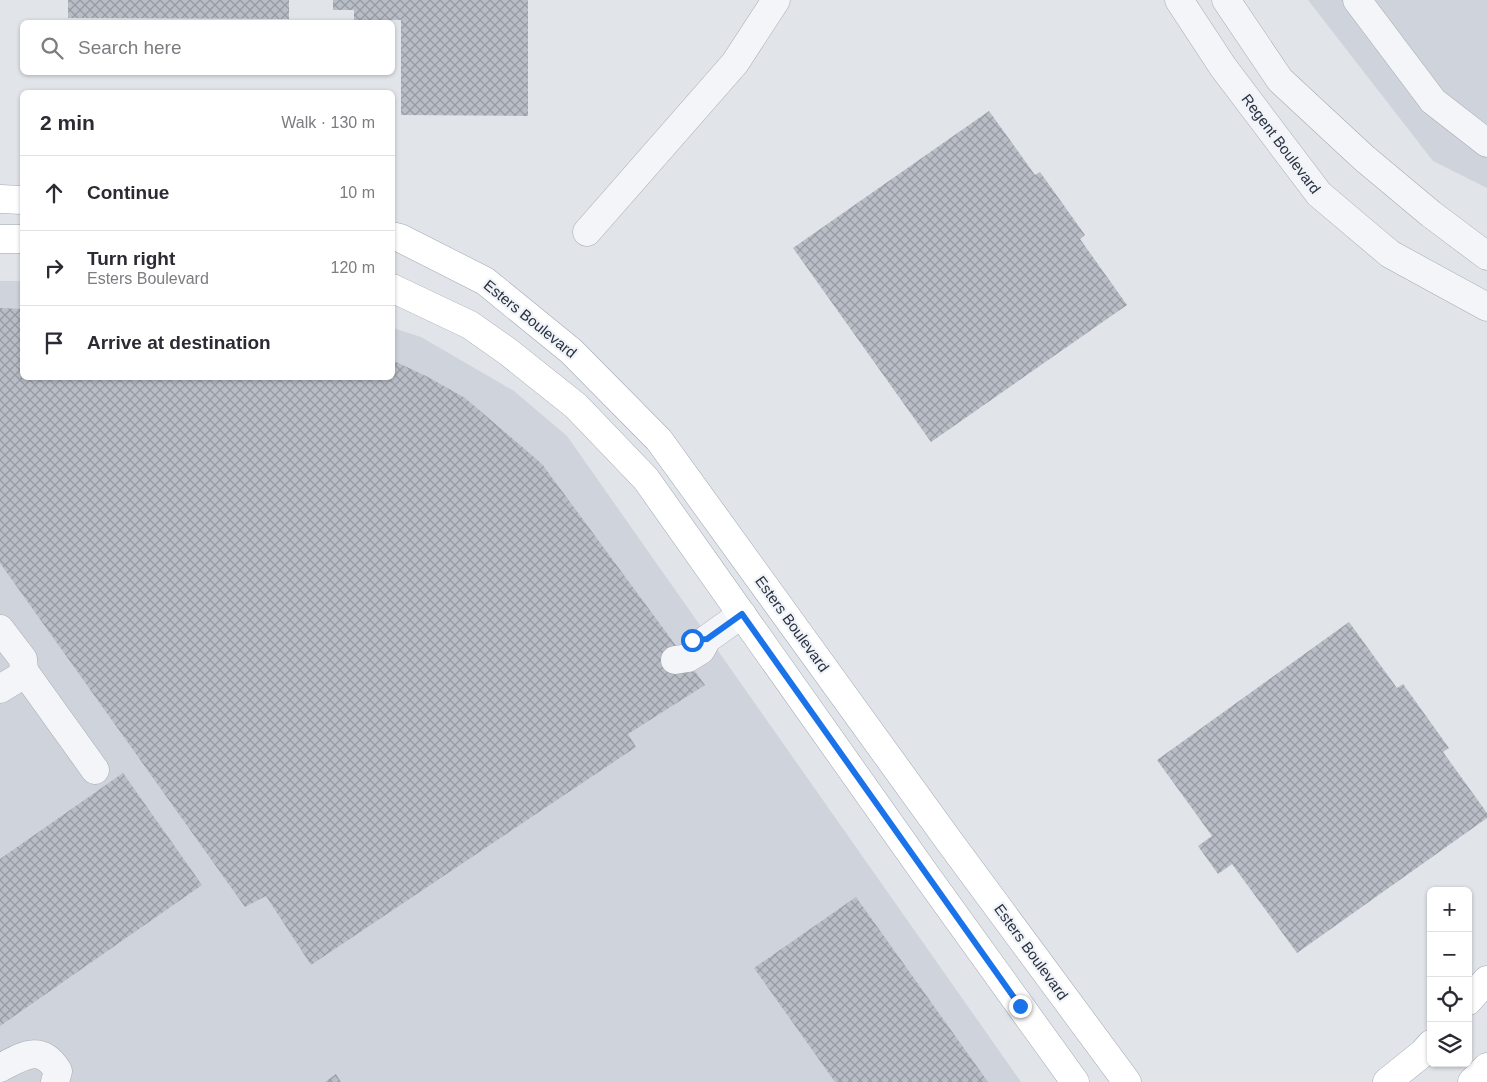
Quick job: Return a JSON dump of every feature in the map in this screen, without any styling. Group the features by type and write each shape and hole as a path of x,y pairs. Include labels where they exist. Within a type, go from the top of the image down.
{"main road":[{"path":"0,199 20,200"},
{"name":"Esters Boulevard","path":"395,237 485,281 571,351 659,440 910,787 1127,1082"},
{"path":"0,239 20,239"},
{"path":"395,289 470,325 507,351 576,406 646,479 1075,1082"},
{"path":"1472,997 1487,980"},
{"path":"1387,1082 1427,1048"},
{"path":"1472,1082 1487,1067"}],"street":[{"path":"586,232 735,63 776,0"},
{"name":"Regent Boulevard","path":"1179,0 1223,67 1319,194 1390,254 1487,307"},
{"path":"1226,0 1280,80 1364,158 1431,214 1487,256"},
{"path":"1357,0 1433,101 1487,142"},
{"path":"707,639 742,614"},
{"path":"0,629 23,659 24,671 95,770"},
{"path":"0,689 18,678 24,671"},
{"path":"0,1068 24,1056 36,1054 45,1056 58,1071 55,1082"}],"shaded area":[{"path":"1308,0 1487,0 1487,188 1433,161"},
{"path":"0,281 20,281 20,380 395,380 395,329 421,337 514,391 567,436 1021,1082 0,1082"}],"building":[{"path":"68,0 289,0 289,19 68,18"},
{"path":"333,0 528,0 528,116 401,115 401,20 354,20 354,10 333,10"},
{"path":"989,111 1035,175 1040,172 1085,235 1080,239 1127,305 931,442 793,248"},
{"path":"0,308 20,309 20,380 395,380 395,361 465,398 542,464 705,685 628,734 636,747 311,965 266,896 245,907 0,563"},
{"path":"1349,622 1397,688 1403,684 1449,748 1443,752 1487,813 1487,818 1297,953 1232,864 1218,874 1198,846 1212,836 1157,760"},
{"path":"123,773 202,885 0,1026 0,859"},
{"path":"856,897 988,1082 835,1082 754,968"},
{"path":"336,1074 341,1082 325,1082"}],"route":[{"path":"692,640 707,639 742,614 1020,1006"}]}
